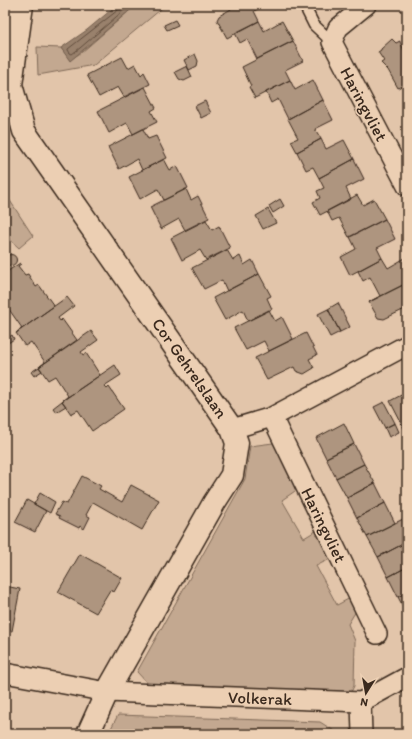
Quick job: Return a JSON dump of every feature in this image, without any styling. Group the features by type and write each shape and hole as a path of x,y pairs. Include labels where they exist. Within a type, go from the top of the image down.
{"street":[{"name":"Cor Gehrelslaan","path":"22,5 11,85 24,131 232,429 236,443 232,475 214,503 107,692 88,734"},
{"path":"332,42 338,28 366,5"},
{"name":"Haringvliet","path":"332,42 407,186"},
{"path":"232,429 272,417 407,345"},
{"name":"Haringvliet","path":"272,417 376,634"},
{"name":"Volkerak","path":"5,673 107,692 361,702"},
{"path":"362,734 361,702 407,677"}],"lane":[{"name":"Haringvliet","path":"304,5 314,25 332,42"}],"shaded area":[{"path":"136,5 166,5 94,65 38,75 37,47 61,48 70,60 82,52"},
{"path":"5,193 33,236 19,248 5,235"},
{"path":"273,443 298,489 282,500 304,538 319,529 334,557 316,566 337,605 354,596 359,606 348,624 355,641 354,686 351,692 177,691 149,685 137,672 245,479 250,446"},
{"path":"118,715 320,722 339,734 108,734"}],"water":[{"path":"117,5 136,5 70,61 61,48 87,30"}],"building":[{"path":"229,5 265,5 254,11 259,21 227,38 217,20 219,16 231,9"},
{"path":"175,20 178,25 167,30 164,25"},
{"path":"259,21 264,31 282,21 293,41 257,59 247,39 240,43 235,33"},
{"path":"392,39 396,43 400,41 407,56 407,83 398,88 388,70 381,63 384,61 378,52"},
{"path":"293,41 303,61 285,70 290,80 255,98 249,87 251,86 242,67"},
{"path":"195,54 198,61 197,66 189,70 184,60"},
{"path":"122,57 128,68 135,64 141,75 144,72 150,84 124,97 118,87 99,97 87,75"},
{"path":"187,66 192,77 184,81 179,79 175,72"},
{"path":"290,80 295,90 313,80 323,100 288,119 278,99 271,103 266,92"},
{"path":"145,87 156,108 151,111 157,122 133,134 127,123 109,133 98,111"},
{"path":"323,100 333,120 315,129 321,139 297,152 291,141 298,138 288,119"},
{"path":"205,101 211,113 201,118 195,106"},
{"path":"143,129 148,139 156,136 167,158 142,170 137,159 119,169 108,147"},
{"path":"321,139 326,149 344,140 354,159 319,178 313,167 306,170 297,152"},
{"path":"164,159 170,170 177,166 188,188 164,200 158,189 140,199 129,177"},
{"path":"354,159 364,179 346,188 351,199 320,215 313,202 320,198 317,191 324,188 319,178"},
{"path":"186,189 191,200 198,196 209,218 185,230 179,219 161,229 150,207"},
{"path":"357,195 363,205 374,199 385,219 349,237 339,218 332,221 327,211"},
{"path":"280,199 284,206 273,213 269,206"},
{"path":"268,209 276,223 263,229 256,216"},
{"path":"385,219 395,239 377,248 382,258 350,275 341,257 356,249 350,237"},
{"path":"206,220 212,230 219,226 230,248 206,260 200,250 182,260 171,238"},
{"path":"227,250 233,260 240,256 244,265 252,260 259,274 227,291 222,280 204,289 192,268"},
{"path":"11,254 15,256 17,260 15,264 11,266 7,264 5,260 7,256"},
{"path":"382,258 388,268 405,258 407,261 407,283 369,302 380,296 370,277 363,281 358,271"},
{"path":"20,263 21,264 18,266 25,275 28,274 36,287 39,285 54,306 16,333 22,328 8,308 5,309 5,273"},
{"path":"259,274 271,296 267,298 272,309 248,321 243,310 225,320 213,298"},
{"path":"407,283 407,308 384,319 378,318 369,302"},
{"path":"67,297 74,306 58,318 60,321 62,319 77,340 39,367 45,362 31,342 25,346 16,333"},
{"path":"338,303 350,327 340,332 328,309"},
{"path":"328,309 340,332 330,337 318,314"},
{"path":"269,310 275,321 282,317 293,339 269,351 264,341 246,350 234,328"},
{"path":"91,331 98,340 81,352 83,355 86,353 100,375 62,401 68,396 55,376 48,380 39,367"},
{"path":"306,333 317,355 309,359 314,368 304,374 296,371 294,367 267,380 255,358"},
{"path":"12,335 14,339 5,345 5,340"},
{"path":"115,365 121,375 104,386 107,389 109,387 124,409 92,431 78,410 71,414 62,401"},
{"path":"39,367 42,371 34,376 31,372"},
{"path":"407,392 407,434 390,401"},
{"path":"62,401 66,406 56,412 53,408"},
{"path":"384,402 395,423 385,428 374,407"},
{"path":"344,423 354,444 326,458 316,438"},
{"path":"395,423 399,432 389,437 385,428"},
{"path":"354,444 364,464 336,478 326,458"},
{"path":"364,464 375,483 347,498 336,478"},
{"path":"82,476 101,486 99,489 122,502 131,485 159,500 142,530 93,502 86,515 90,517 84,529 59,518 60,516 55,514 62,502 67,504"},
{"path":"375,483 385,503 357,518 347,498"},
{"path":"40,493 55,502 50,513 34,504"},
{"path":"27,500 46,511 35,532 15,522"},
{"path":"385,503 395,523 367,537 357,518"},
{"path":"405,518 407,523 407,542 378,557 367,537"},
{"path":"407,542 407,567 388,577 378,557"},
{"path":"80,554 122,578 114,592 110,590 96,613 58,592"},
{"path":"407,567 407,592 398,597 388,577"},
{"path":"5,586 20,589 12,631 5,630"},
{"path":"407,592 407,614 398,597"}]}
